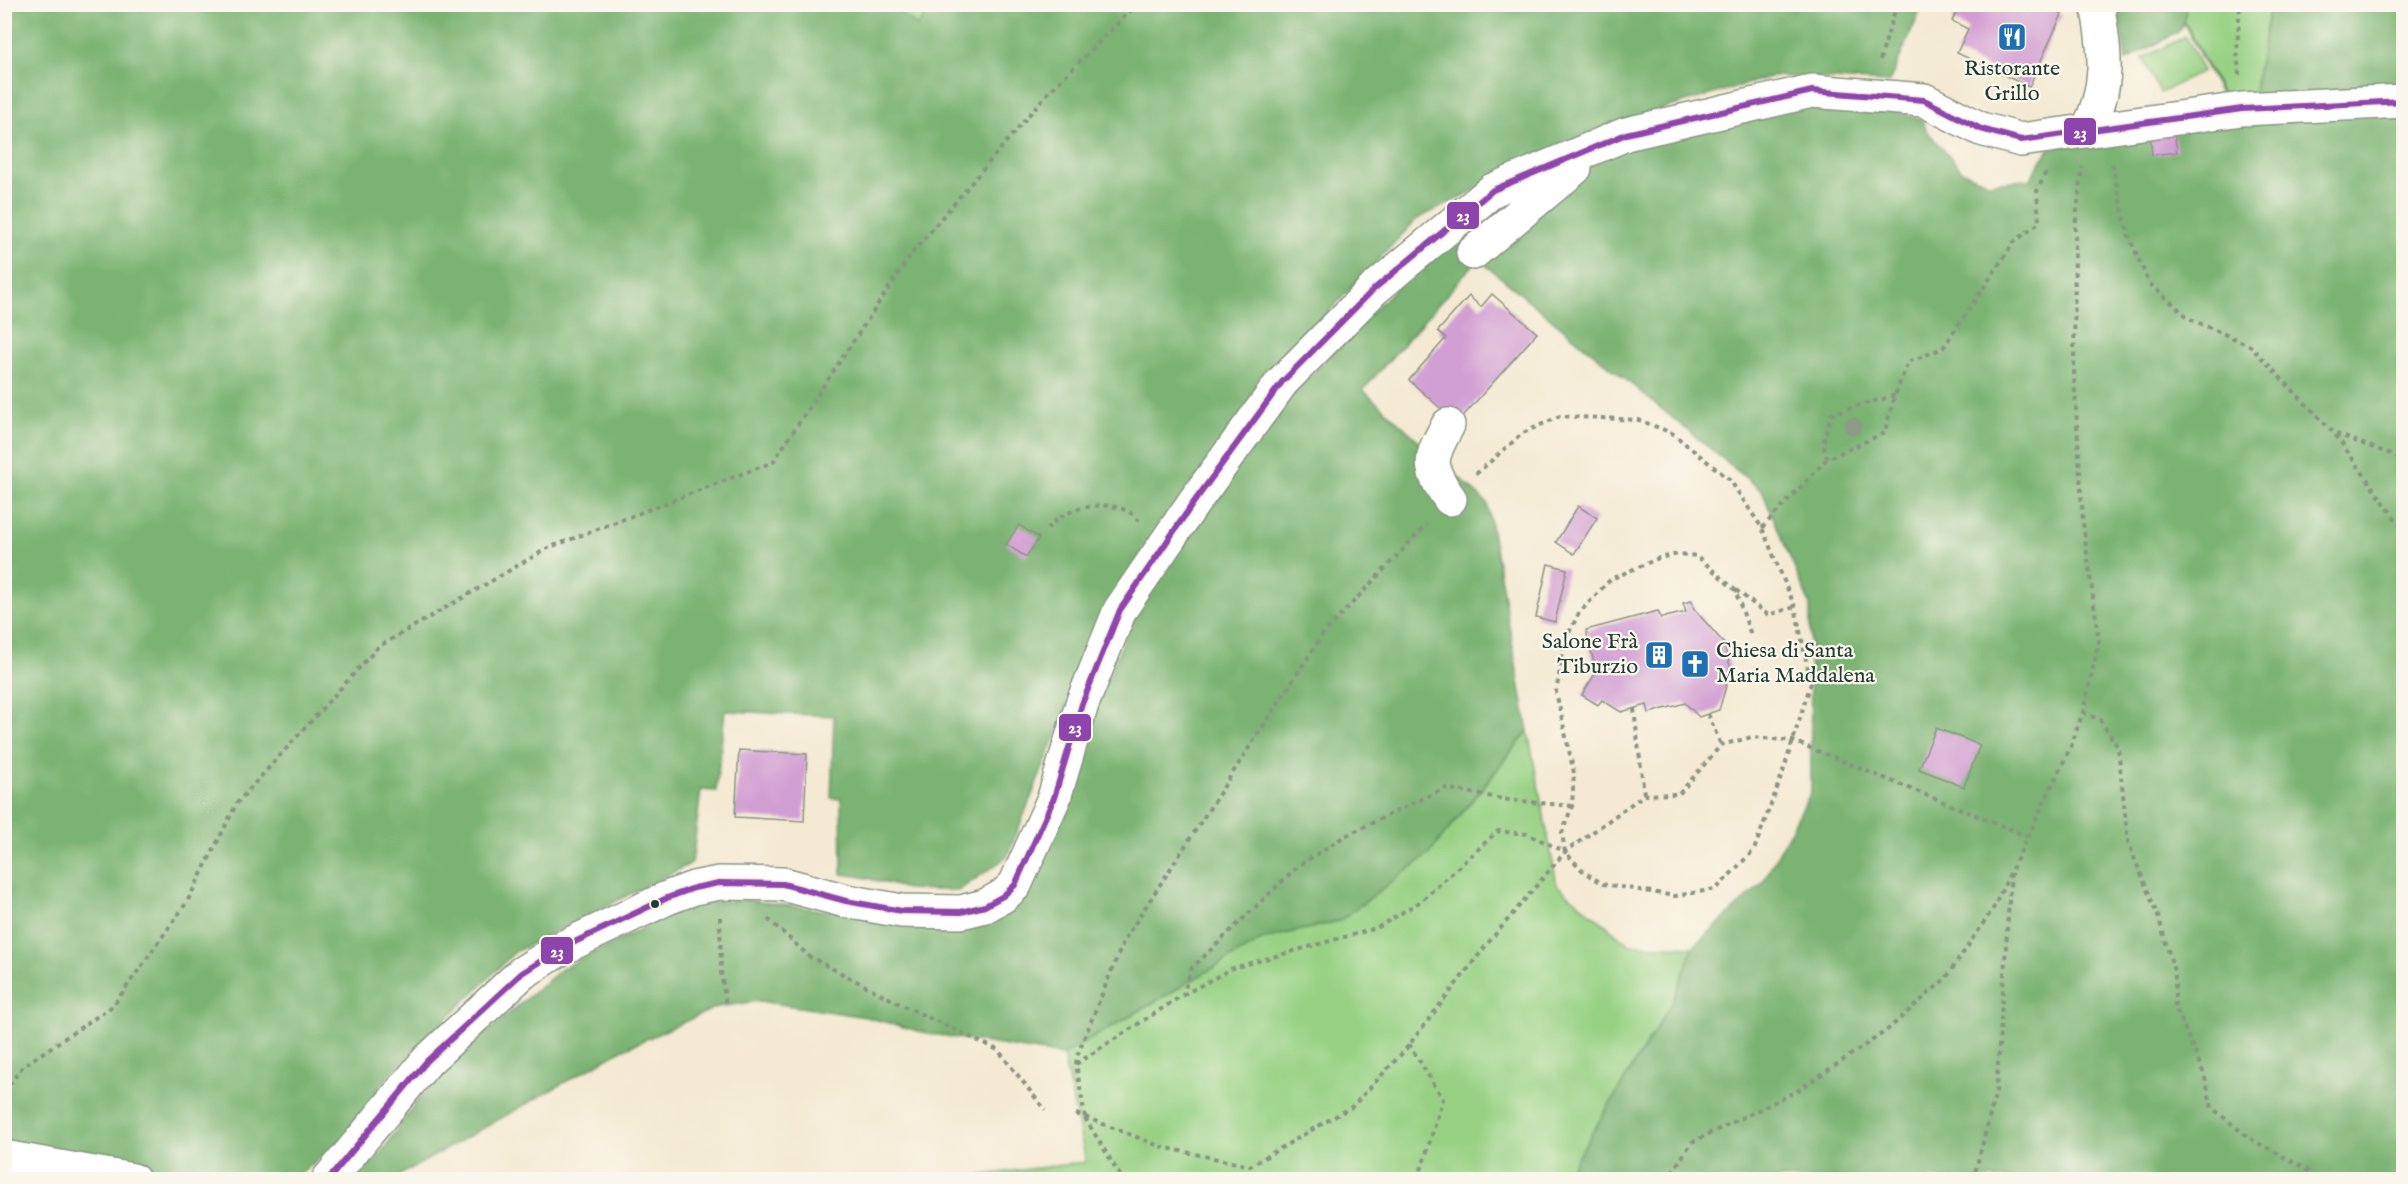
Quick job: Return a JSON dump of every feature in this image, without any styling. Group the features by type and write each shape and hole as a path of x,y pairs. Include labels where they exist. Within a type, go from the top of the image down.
{"street":[{"path":"2095,129 2095,115 2104,82 2106,51 2097,4"},
{"path":"328,1179 427,1061 522,973 560,949 667,898 694,888 723,883 783,884 846,901 902,911 961,912 985,906 1003,896 1015,885 1054,798 1083,704 1120,610 1282,382 1374,289 1493,190 1626,134 1812,91 1924,100 1981,129 2020,140 2242,109 2403,101"},
{"path":"1473,253 1542,193 1560,183 1598,145"},
{"path":"1449,425 1432,456 1435,478 1450,499"},
{"path":"4,1157 133,1179"}],"path":[{"path":"4,1092 23,1066 113,1006 187,902 237,803 378,647 548,548 773,462 912,253 1045,96 1137,4"},
{"path":"1871,96 1884,39 1897,4"},
{"path":"2240,4 2237,50 2242,109"},
{"path":"1762,528 1827,459 1884,433 1908,362 1943,348 2014,242 2039,223 2037,191 2051,163 2095,129"},
{"path":"2095,129 2128,234 2149,284 2190,319 2249,345 2335,434 2403,531"},
{"path":"1667,1179 1692,1142 1797,1092 1887,1031 1946,978 1993,909 2071,746 2084,712 2099,640 2084,523 2074,377 2075,227 2095,129"},
{"path":"1827,459 1823,443 1831,415 1850,406 1873,403 1895,395"},
{"path":"1076,1065 1183,995 1233,968 1377,928 1421,901 1498,831 1527,834 1565,852 1584,872 1603,884 1675,896 1716,889 1754,850 1811,683 1795,607 1762,528 1730,480 1672,433 1639,420 1560,416 1523,433 1450,499 1323,634 1124,940 1076,1065 1085,1117 1123,1179"},
{"path":"2335,434 2403,459"},
{"path":"1047,530 1060,517 1069,513 1087,507 1111,506 1134,514 1147,531 1155,560"},
{"path":"1565,852 1562,833 1572,806 1574,773 1556,692 1565,640 1579,613 1611,579 1659,558 1679,554 1697,556 1735,590 1768,615 1795,607"},
{"path":"1735,590 1751,635"},
{"path":"1634,709 1644,795"},
{"path":"2084,712 2100,720 2118,747 2128,842 2159,919 2175,974 2175,1006 2204,1074 2212,1108 2249,1137 2306,1169 2314,1179"},
{"path":"1708,714 1720,746"},
{"path":"1076,1114 1162,1147 1250,1166 1353,1106 1409,1044 1488,943 1565,852 1644,795 1679,794 1720,746 1752,737 1793,741 2027,836"},
{"path":"1183,995 1191,969 1298,866 1346,836 1445,788 1509,800 1572,806"},
{"path":"1973,1179 1996,1092 2012,869"},
{"path":"723,883 721,972 726,1006"},
{"path":"723,883 810,957 904,1006 998,1050 1045,1110"},
{"path":"1409,1044 1443,1100 1418,1179"}],"green space":[{"path":"890,4 917,26 935,4 1923,5 1889,82 1773,76 1599,128 1417,219 1274,369 1111,599 1007,857 958,891 907,889 842,874 841,799 831,798 834,716 725,711 716,791 701,790 692,863 515,952 391,1073 337,1144 298,1176 292,1179 238,1180 128,1165 127,1179 5,1180 5,5"},
{"path":"890,5 935,5 917,26"},
{"path":"2117,5 2186,5 2184,21 2234,118 2250,116 2270,5 2403,5 2403,1179 1564,1179 1673,1001 1693,947 1762,884 1811,792 1810,605 1762,491 1478,259 1363,390 1487,503 1528,731 1428,855 1339,921 1263,939 1063,1055 926,1033 866,1017 759,1001 717,1007 622,1050 393,1179 354,1180 380,1155 415,1103 482,1036 563,968 691,904 746,900 837,912 1007,912 1135,614 1256,433 1399,284 1506,196 1633,141 1815,101 1894,111 1922,120 1927,131 1963,172 1988,183 2029,180 2050,148 2232,118 2184,23 2177,33 2126,60"},
{"path":"2186,5 2270,5 2250,117 2234,118 2184,21"},
{"path":"2186,36 2203,71 2160,93 2143,58"},
{"path":"1528,731 1557,885 1630,945 1693,947 1673,1001 1564,1179 942,1180 1086,1162 1063,1055 1263,939 1339,921 1428,855"}],"building":[{"path":"1960,4 2042,4 2062,14 2029,87 1957,53 1968,29 1952,21"},
{"path":"2174,132 2177,152 2152,155 2150,135"},
{"path":"1492,294 1537,333 1457,423 1409,380 1446,338 1438,331 1469,296 1481,307"},
{"path":"1578,506 1597,518 1574,554 1556,542"},
{"path":"1019,525 1039,538 1026,557 1006,544"},
{"path":"1548,564 1567,569 1555,622 1536,617"},
{"name":"Salone Frà Tiburzio","path":"1692,601 1694,609 1723,642 1731,669 1719,710 1699,717 1685,703 1649,713 1647,705 1621,712 1602,700 1598,705 1582,695 1596,672 1586,630 1658,611 1661,618 1686,612 1683,603"},
{"path":"1936,728 1980,745 1964,787 1919,769"},
{"path":"739,750 807,754 804,821 735,817"}],"transit line":[{"name":"23","path":"328,1180 427,1061 522,973 560,949 667,898 694,888 719,883 783,884 846,901 902,911 961,912 985,906 1003,896 1015,885 1054,798 1082,704 1120,610 1194,502 1282,382 1374,289 1493,190 1626,134 1812,91 1924,100 1981,129 2021,140 2242,109 2404,101"}],"place":[{"name":"Ristorante Grillo","path":"2012,37"},
{"name":"Salone Frà Tiburzio","path":"1659,655"},
{"name":"Chiesa di Santa Maria Maddalena","path":"1695,664"}]}
